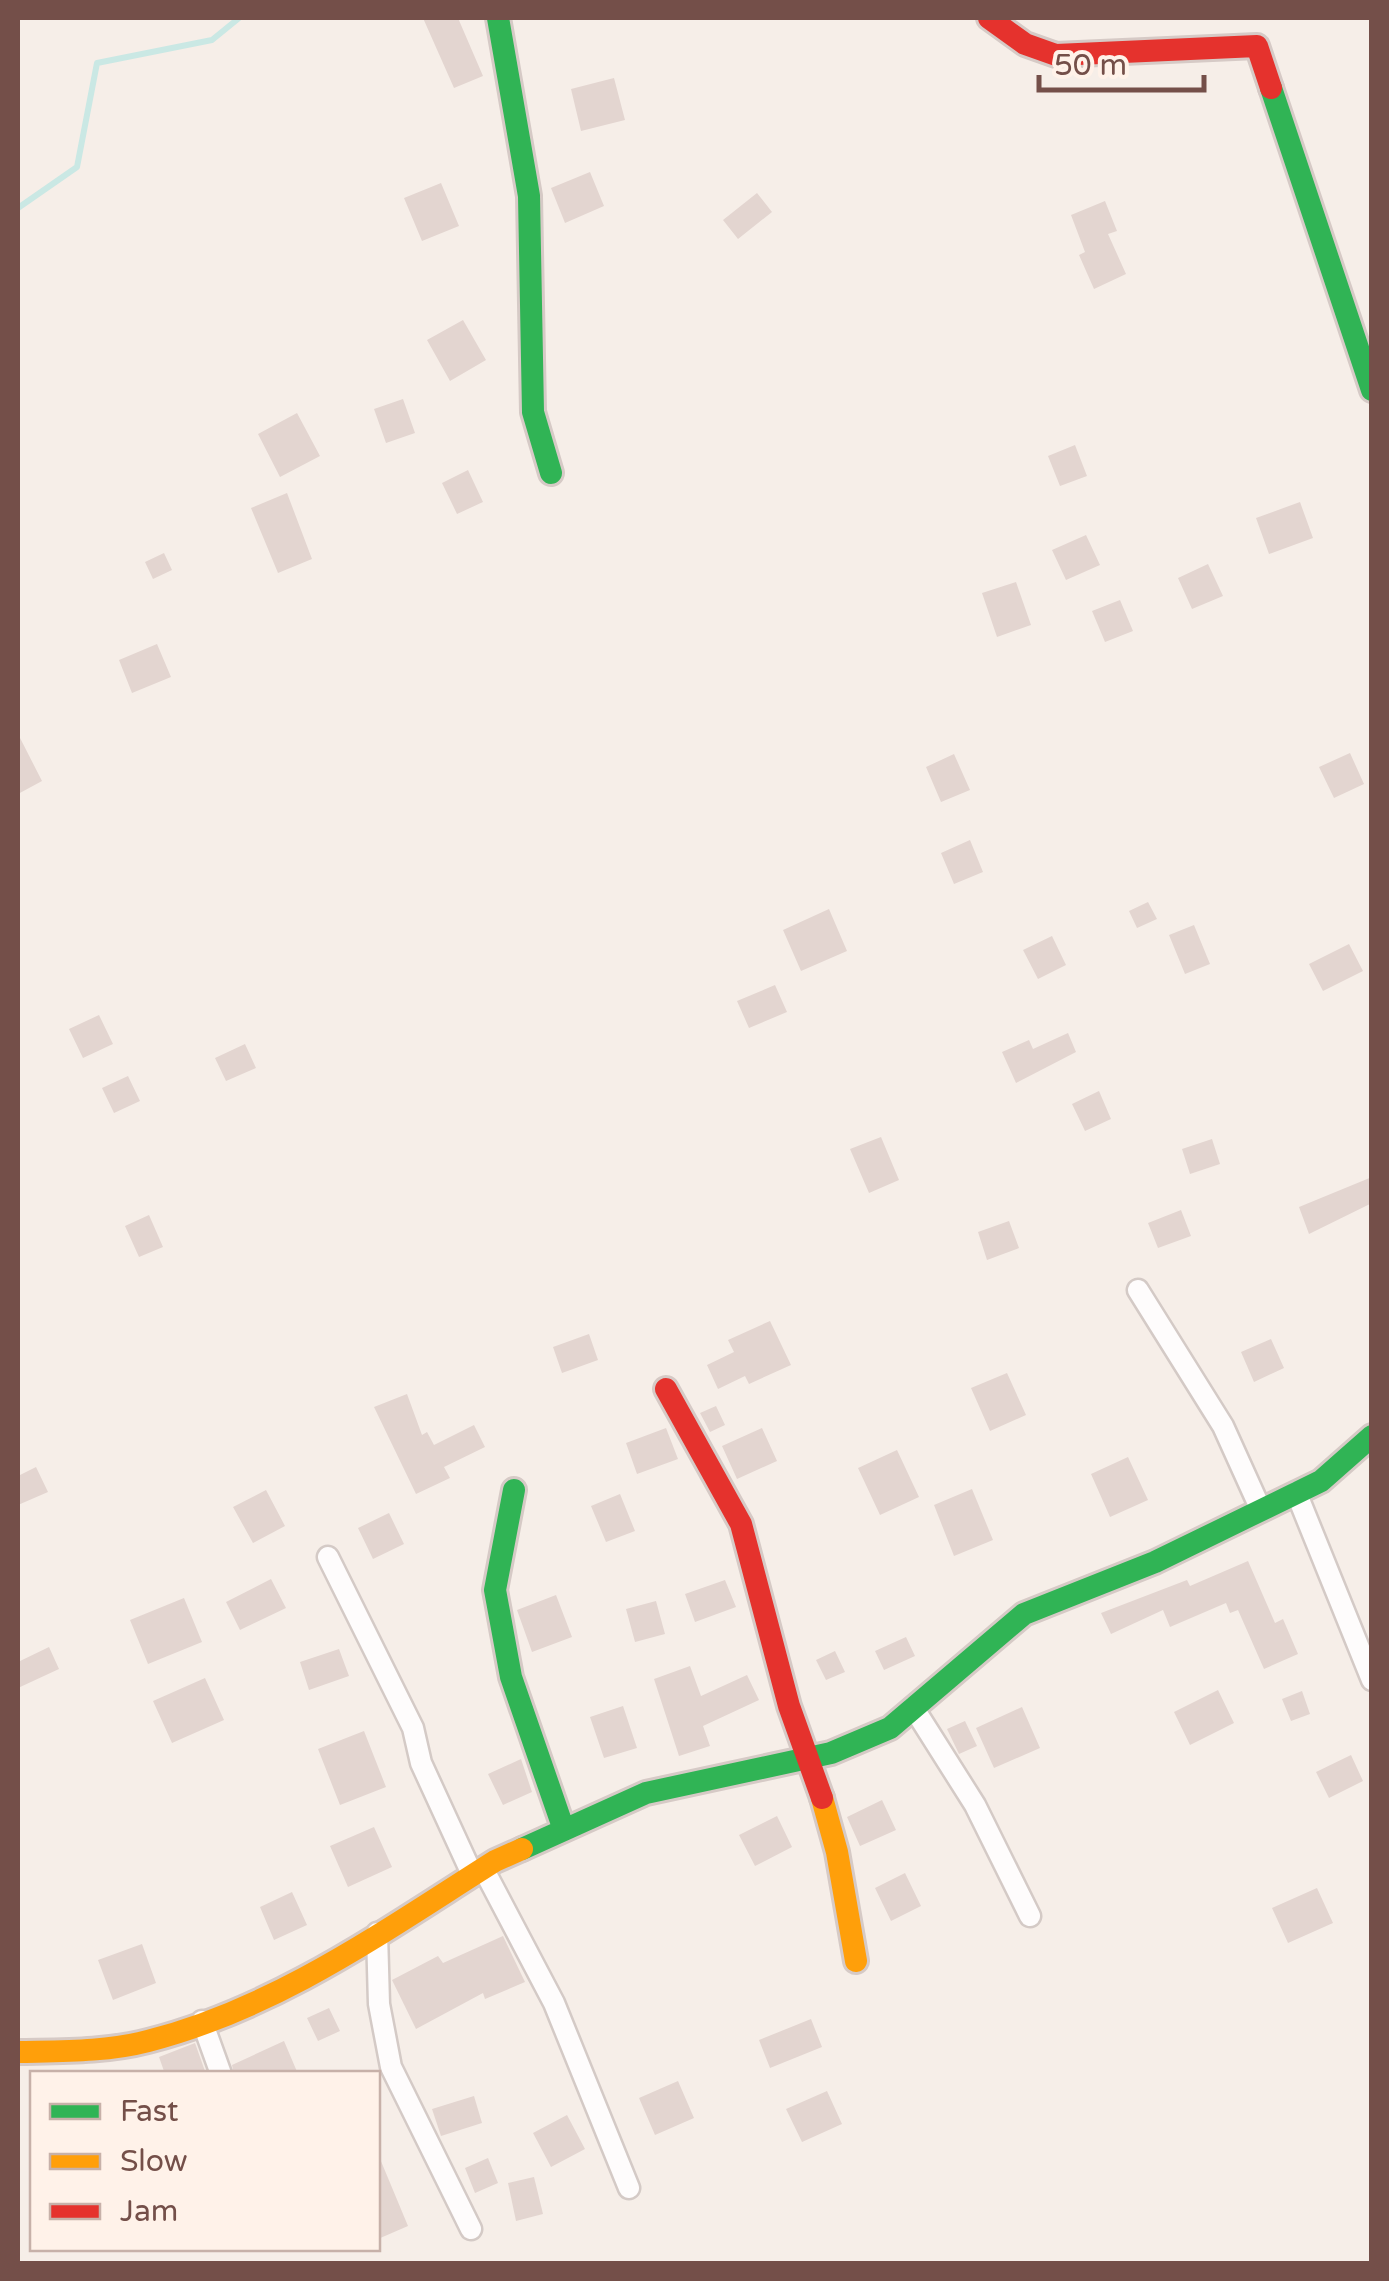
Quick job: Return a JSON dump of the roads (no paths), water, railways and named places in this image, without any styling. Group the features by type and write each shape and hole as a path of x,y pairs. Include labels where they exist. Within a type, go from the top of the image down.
{"street":[{"path":"498,18 528,196 533,412 551,473"},
{"path":"989,18 1025,44 1056,55 1257,46 1372,390"},
{"path":"1138,1290 1223,1426 1260,1510"},
{"path":"666,1389 740,1524 789,1706 811,1757 837,1852 856,1961"},
{"path":"18,2052 76,2051 148,2041 294,1987 478,1871 646,1794 811,1757 890,1728 1024,1614 1155,1562 1320,1481 1372,1436"},
{"path":"514,1490 495,1590 510,1677 564,1830"},
{"path":"1296,1492 1372,1680"},
{"path":"328,1557 413,1728 421,1763 554,2003 629,2188"},
{"path":"913,1708 975,1805 1030,1916"},
{"path":"377,1933 379,2004 391,2067 471,2228"},
{"path":"202,2021 219,2071"}],"waterway":[{"path":"18,208 77,167 97,63 212,40 239,18"}]}
